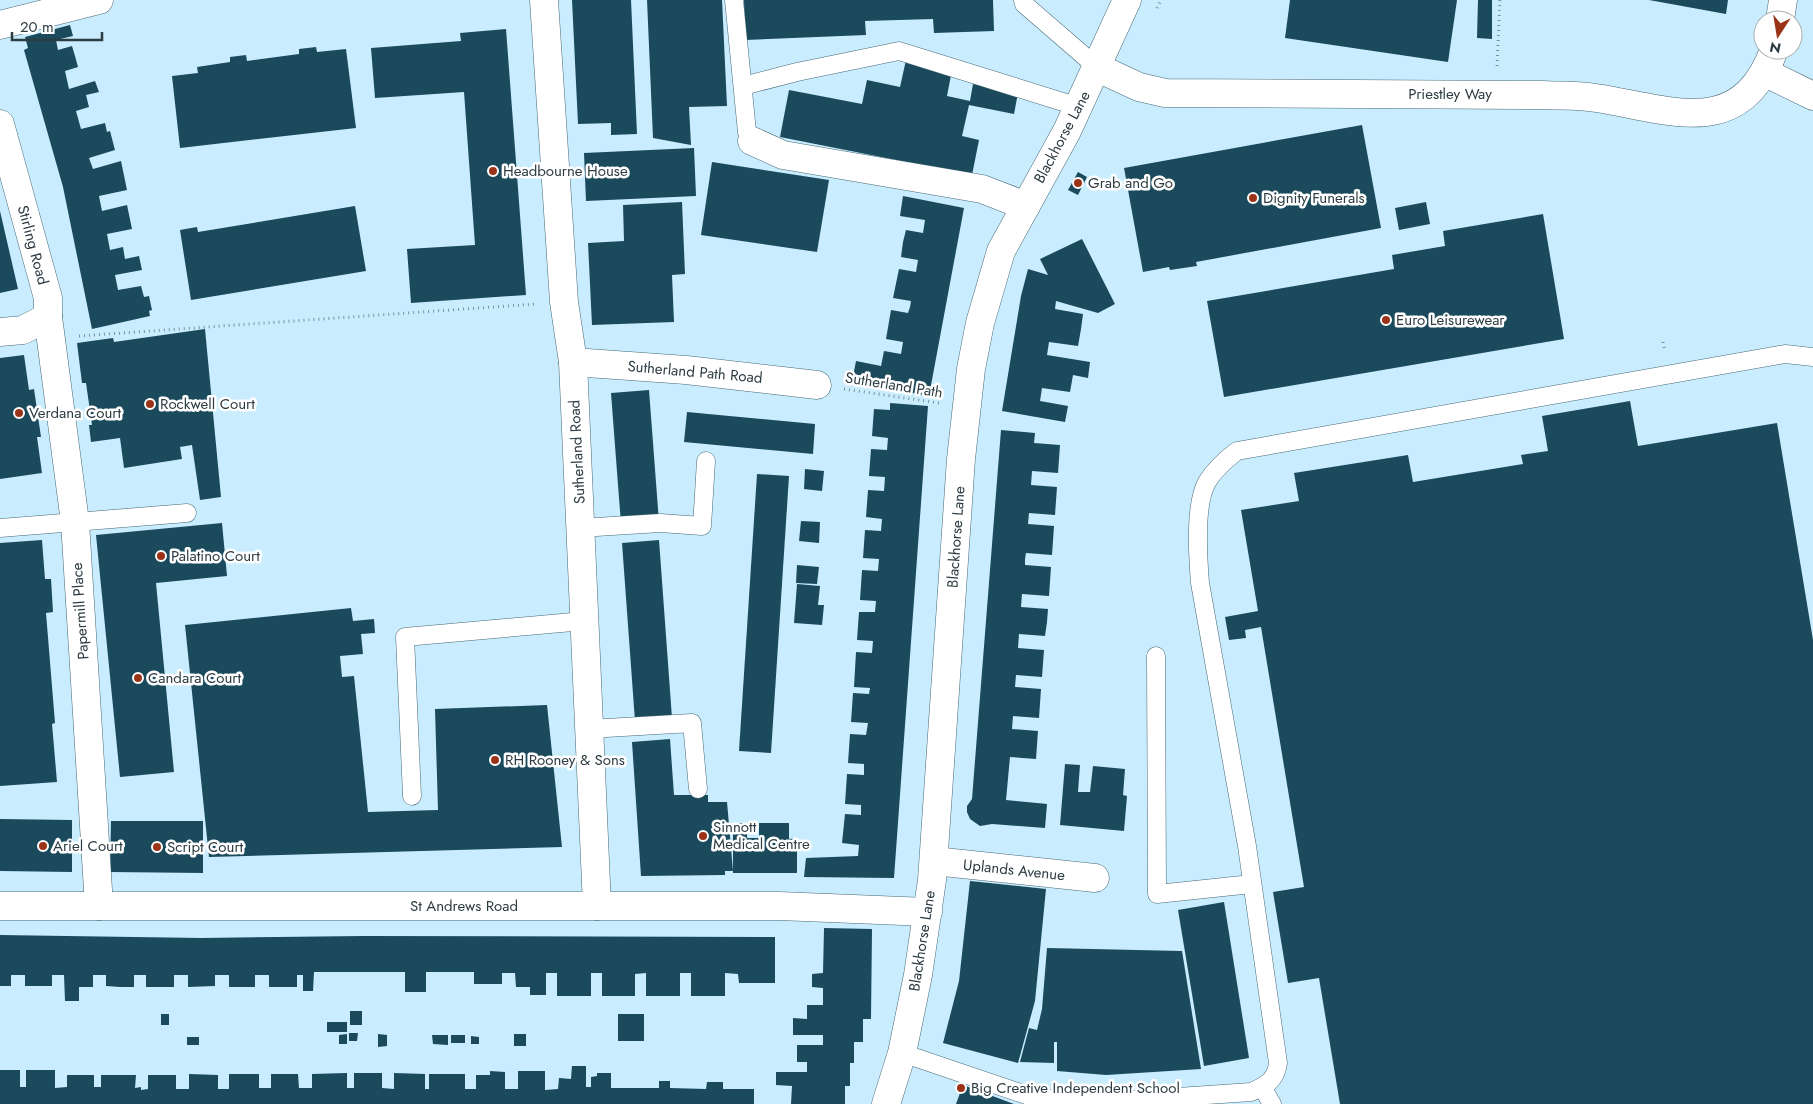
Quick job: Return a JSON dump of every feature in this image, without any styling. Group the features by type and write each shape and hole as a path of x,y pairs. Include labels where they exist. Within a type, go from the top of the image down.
{"street":[{"path":"0,25 99,0"},
{"name":"Sutherland Road","path":"544,0 564,302 572,362 598,906"},
{"name":"Blackhorse Lane","path":"886,1104 902,1053 928,912 934,861 961,459 971,369 988,289 1001,251 1079,107 1127,0"},
{"path":"1770,61 1813,96"},
{"name":"Priestley Way","path":"1098,68 1139,87 1165,93 1495,94 1595,97 1684,114 1711,113 1734,103 1752,91 1770,61"},
{"name":"Stirling Road","path":"0,124 48,298 48,317"},
{"path":"752,141 783,155 982,189 1026,206"},
{"path":"0,332 23,330 48,317"},
{"name":"Papermill Place","path":"48,317 75,522 99,906"},
{"name":"Sutherland Path Road","path":"572,362 686,370 818,385"},
{"name":"Uplands Avenue","path":"934,861 1095,878"},
{"name":"St Andrews Road","path":"0,906 779,906 928,912"}],"lane":[{"path":"734,0 747,132 752,141"},
{"path":"1023,0 1024,4 1098,68"},
{"path":"743,86 899,51 1079,107"},
{"path":"902,1053 1035,1098 1105,1102 1221,1096 1251,1092 1268,1085 1277,1073 1278,1063 1252,884 1199,568 1200,516 1206,484 1219,464 1237,451 1246,449 1785,354 1813,357"},
{"path":"580,528 660,523 702,526 706,461"},
{"path":"0,528 187,513"},
{"path":"412,796 405,638 584,621"},
{"path":"1156,656 1157,894 1252,884"},
{"path":"589,729 692,723 698,789"},
{"path":"1262,1087 1272,1104"}],"path":[{"path":"1495,94 1500,0"},
{"path":"48,317 79,336 564,302"},
{"name":"Sutherland Path","path":"818,385 967,407"}],"building":[{"path":"572,0 631,0 637,134 611,135 611,123 578,124"},
{"path":"647,0 722,0 727,106 689,107 691,145 653,138"},
{"path":"744,0 993,0 994,31 934,33 933,19 865,21 866,35 745,40"},
{"path":"1290,0 1457,0 1448,62 1285,38"},
{"path":"1478,0 1492,0 1492,39 1477,38"},
{"path":"1649,0 1728,0 1726,14"},
{"path":"70,25 73,36 56,40 58,50 72,46 78,67 65,71 69,89 95,81 99,92 86,95 89,107 76,111 81,129 105,123 107,132 110,131 115,150 89,158 93,169 121,161 127,190 99,196 102,211 127,205 132,229 107,234 110,250 123,247 125,259 139,256 142,270 115,275 118,290 141,286 144,297 149,296 152,310 149,311 150,316 92,329 63,187 24,50 28,48 25,37"},
{"name":"Headbourne House","path":"506,29 526,295 411,303 407,249 475,245 464,92 375,98 371,48 461,41 460,33"},
{"path":"316,47 317,52 346,49 356,128 180,148 172,76 198,73 197,67 230,62 230,57 246,55 247,61 299,54 299,49"},
{"path":"906,60 952,70 947,96 970,101 973,84 1018,93 1014,114 969,105 962,136 979,140 972,175 780,137 789,90 862,104 867,80 900,87"},
{"name":"Dignity Funerals","path":"1362,125 1381,228 1196,262 1197,266 1170,270 1169,267 1143,272 1124,168"},
{"path":"694,148 696,196 586,201 584,153"},
{"path":"712,162 829,180 817,252 701,235"},
{"name":"Grab and Go","path":"1078,172 1087,177 1078,195 1068,190"},
{"path":"903,196 964,208 929,396 852,382 856,361 881,366 884,351 901,354 903,342 886,339 891,310 908,313 911,301 893,298 899,269 916,272 918,260 901,257 903,242 906,230 923,233 925,220 900,216"},
{"path":"682,202 685,274 672,275 674,322 592,325 588,243 624,241 623,205"},
{"path":"1426,202 1430,224 1399,230 1395,208"},
{"path":"355,206 366,271 191,300 180,230 197,227 198,232"},
{"path":"0,211 18,289 0,293"},
{"name":"Euro Leisurewear","path":"1543,214 1564,339 1224,397 1207,301 1394,269 1392,255 1445,246 1443,231"},
{"path":"1082,239 1115,304 1098,313 1056,301 1055,309 1083,314 1081,329 1078,346 1049,342 1047,355 1090,362 1088,378 1073,375 1070,392 1042,388 1040,401 1068,406 1065,422 1002,411 1021,296 1028,269 1048,275 1040,259"},
{"name":"Rockwell Court","path":"205,329 221,497 200,500 192,445 180,447 182,459 124,468 120,438 91,442 89,425 92,425 86,383 82,383 77,343 113,338 114,342"},
{"name":"Verdana Court","path":"24,355 29,390 34,389 41,437 37,437 42,473 0,479 0,358"},
{"path":"649,390 659,522 621,524 611,393"},
{"path":"1630,401 1638,446 1777,423 1813,640 1813,1104 1340,1104 1319,978 1288,983 1273,892 1304,887 1261,627 1245,630 1246,638 1229,640 1225,617 1258,611 1241,510 1299,501 1294,473 1408,455 1413,482 1523,464 1521,455 1548,451 1542,416"},
{"path":"890,403 928,406 894,878 804,877 806,858 858,856 859,845 842,843 845,814 861,815 861,805 845,804 847,774 864,775 864,764 848,763 850,734 866,735 868,723 851,722 853,693 869,694 870,688 854,687 856,652 872,653 873,641 857,640 859,612 875,612 876,601 860,600 862,570 878,571 879,559 863,558 865,530 881,531 882,519 866,517 868,490 884,491 885,477 869,476 871,449 887,450 888,438 872,436 874,409 890,410"},
{"path":"687,412 815,424 813,454 684,442"},
{"path":"1001,430 1035,433 1034,443 1060,445 1058,473 1032,471 1031,485 1057,487 1055,515 1029,513 1028,524 1054,526 1052,555 1026,553 1025,559 1025,565 1051,567 1049,596 1022,594 1021,607 1048,609 1047,622 1045,636 1019,634 1018,648 1044,650 1042,677 1016,675 1015,687 1041,689 1039,718 1013,716 1012,729 1038,731 1036,759 1010,757 1006,800 1047,804 1045,828 992,824 980,826 970,819 967,812 967,806 972,799"},
{"path":"805,469 824,471 822,491 804,489"},
{"path":"757,474 789,476 771,753 739,751"},
{"path":"801,521 820,522 819,543 799,541"},
{"name":"Candara Court","path":"222,523 227,576 156,583 174,772 120,777 96,535"},
{"path":"42,540 45,579 51,579 53,612 46,613 55,723 52,724 57,782 0,786 0,543"},
{"path":"659,540 672,718 635,721 622,543"},
{"path":"797,565 819,567 817,584 796,583"},
{"path":"797,584 820,586 818,605 824,605 822,625 794,623"},
{"path":"351,608 353,621 374,619 375,633 361,634 363,654 340,656 342,677 354,676 368,812 438,810 435,709 547,705 562,847 209,857 185,625"},
{"path":"670,739 674,795 708,795 708,802 727,802 733,871 725,871 725,875 641,876 632,742"},
{"path":"1065,764 1080,765 1078,792 1090,792 1093,766 1125,769 1123,795 1127,796 1124,831 1060,825"},
{"name":"Ariel Court","path":"0,819 72,820 72,872 0,871"},
{"name":"Script Court","path":"111,821 203,821 203,873 110,872"},
{"path":"733,823 747,823 747,838 759,838 759,823 789,823 789,839 797,838 797,873 733,873"},
{"path":"970,881 1046,889 1035,1001 1018,1063 943,1043 959,981"},
{"path":"1224,902 1249,1058 1204,1066 1178,910"},
{"path":"824,928 872,929 871,1019 863,1019 863,1042 854,1042 854,1063 850,1063 850,1086 845,1086 845,1104 791,1104 792,1086 776,1085 776,1072 807,1072 807,1062 797,1062 797,1045 823,1045 823,1035 793,1035 793,1018 807,1019 807,1005 823,1005 823,988 812,987 812,974 823,973"},
{"path":"0,935 201,938 364,936 775,937 775,983 739,983 738,974 725,973 725,996 691,996 691,973 680,973 680,996 646,996 646,973 635,974 635,996 602,996 602,973 591,973 591,996 557,996 557,973 546,973 546,995 530,995 530,987 516,987 515,973 502,973 502,984 474,984 474,972 426,972 426,992 405,992 405,972 314,972 313,991 303,991 303,975 297,975 297,987 269,987 269,975 255,975 255,987 229,987 229,975 215,975 215,986 188,987 188,975 174,975 174,987 146,987 146,975 134,975 134,987 120,987 106,986 106,975 93,975 93,987 79,987 79,1001 65,1001 64,975 52,975 52,986 25,986 25,975 11,975 11,986 0,986"},
{"path":"1047,948 1182,951 1201,1069 1106,1075 1057,1071 1057,1042 1054,1042 1054,1063 1020,1062 1029,1028 1037,1030 1042,1009"},
{"path":"350,1011 362,1011 362,1025 350,1025"},
{"path":"161,1014 169,1014 169,1025 161,1025"},
{"path":"618,1014 644,1014 644,1041 618,1041"},
{"path":"327,1022 347,1022 347,1032 327,1032"},
{"path":"349,1033 358,1033 357,1041 349,1041"},
{"path":"347,1034 347,1044 339,1044 339,1035"},
{"path":"378,1034 387,1035 387,1046 378,1047"},
{"path":"514,1034 526,1034 526,1046 514,1046"},
{"path":"432,1035 448,1035 448,1045 433,1044"},
{"path":"451,1035 465,1035 465,1043 451,1043"},
{"path":"471,1036 479,1037 479,1044 471,1044"},
{"path":"187,1037 199,1037 199,1045 187,1045"},
{"path":"572,1066 586,1066 586,1087 591,1087 591,1077 597,1076 597,1073 611,1073 611,1088 659,1088 659,1081 670,1081 670,1088 706,1089 707,1082 723,1082 723,1089 754,1089 754,1104 0,1104 0,1070 20,1070 20,1087 26,1087 26,1070 55,1070 55,1088 67,1087 67,1075 94,1075 94,1087 101,1087 101,1075 136,1075 135,1088 141,1087 141,1090 148,1089 148,1075 176,1075 176,1089 189,1089 189,1074 218,1075 218,1089 229,1089 229,1074 259,1074 259,1088 271,1088 271,1074 298,1074 299,1088 312,1088 312,1074 347,1073 347,1088 354,1088 354,1073 382,1073 382,1088 394,1089 394,1073 425,1074 425,1089 429,1089 429,1074 465,1074 465,1089 476,1089 476,1075 490,1075 490,1071 505,1072 505,1089 518,1089 518,1071 545,1071 545,1090 558,1089 559,1078 571,1079"},
{"path":"963,1085 1014,1104 956,1104"}],"place":[{"name":"Headbourne House","path":"493,171"},
{"name":"Grab and Go","path":"1078,183"},
{"name":"Dignity Funerals","path":"1253,198"},
{"name":"Euro Leisurewear","path":"1386,320"},
{"name":"Rockwell Court","path":"150,404"},
{"name":"Verdana Court","path":"19,413"},
{"name":"Palatino Court","path":"161,556"},
{"name":"Candara Court","path":"138,678"},
{"name":"RH Rooney & Sons","path":"495,760"},
{"name":"Sinnott Medical Centre","path":"703,836"},
{"name":"Ariel Court","path":"43,846"},
{"name":"Script Court","path":"157,847"},
{"name":"Big Creative Independent School","path":"961,1088"}]}
